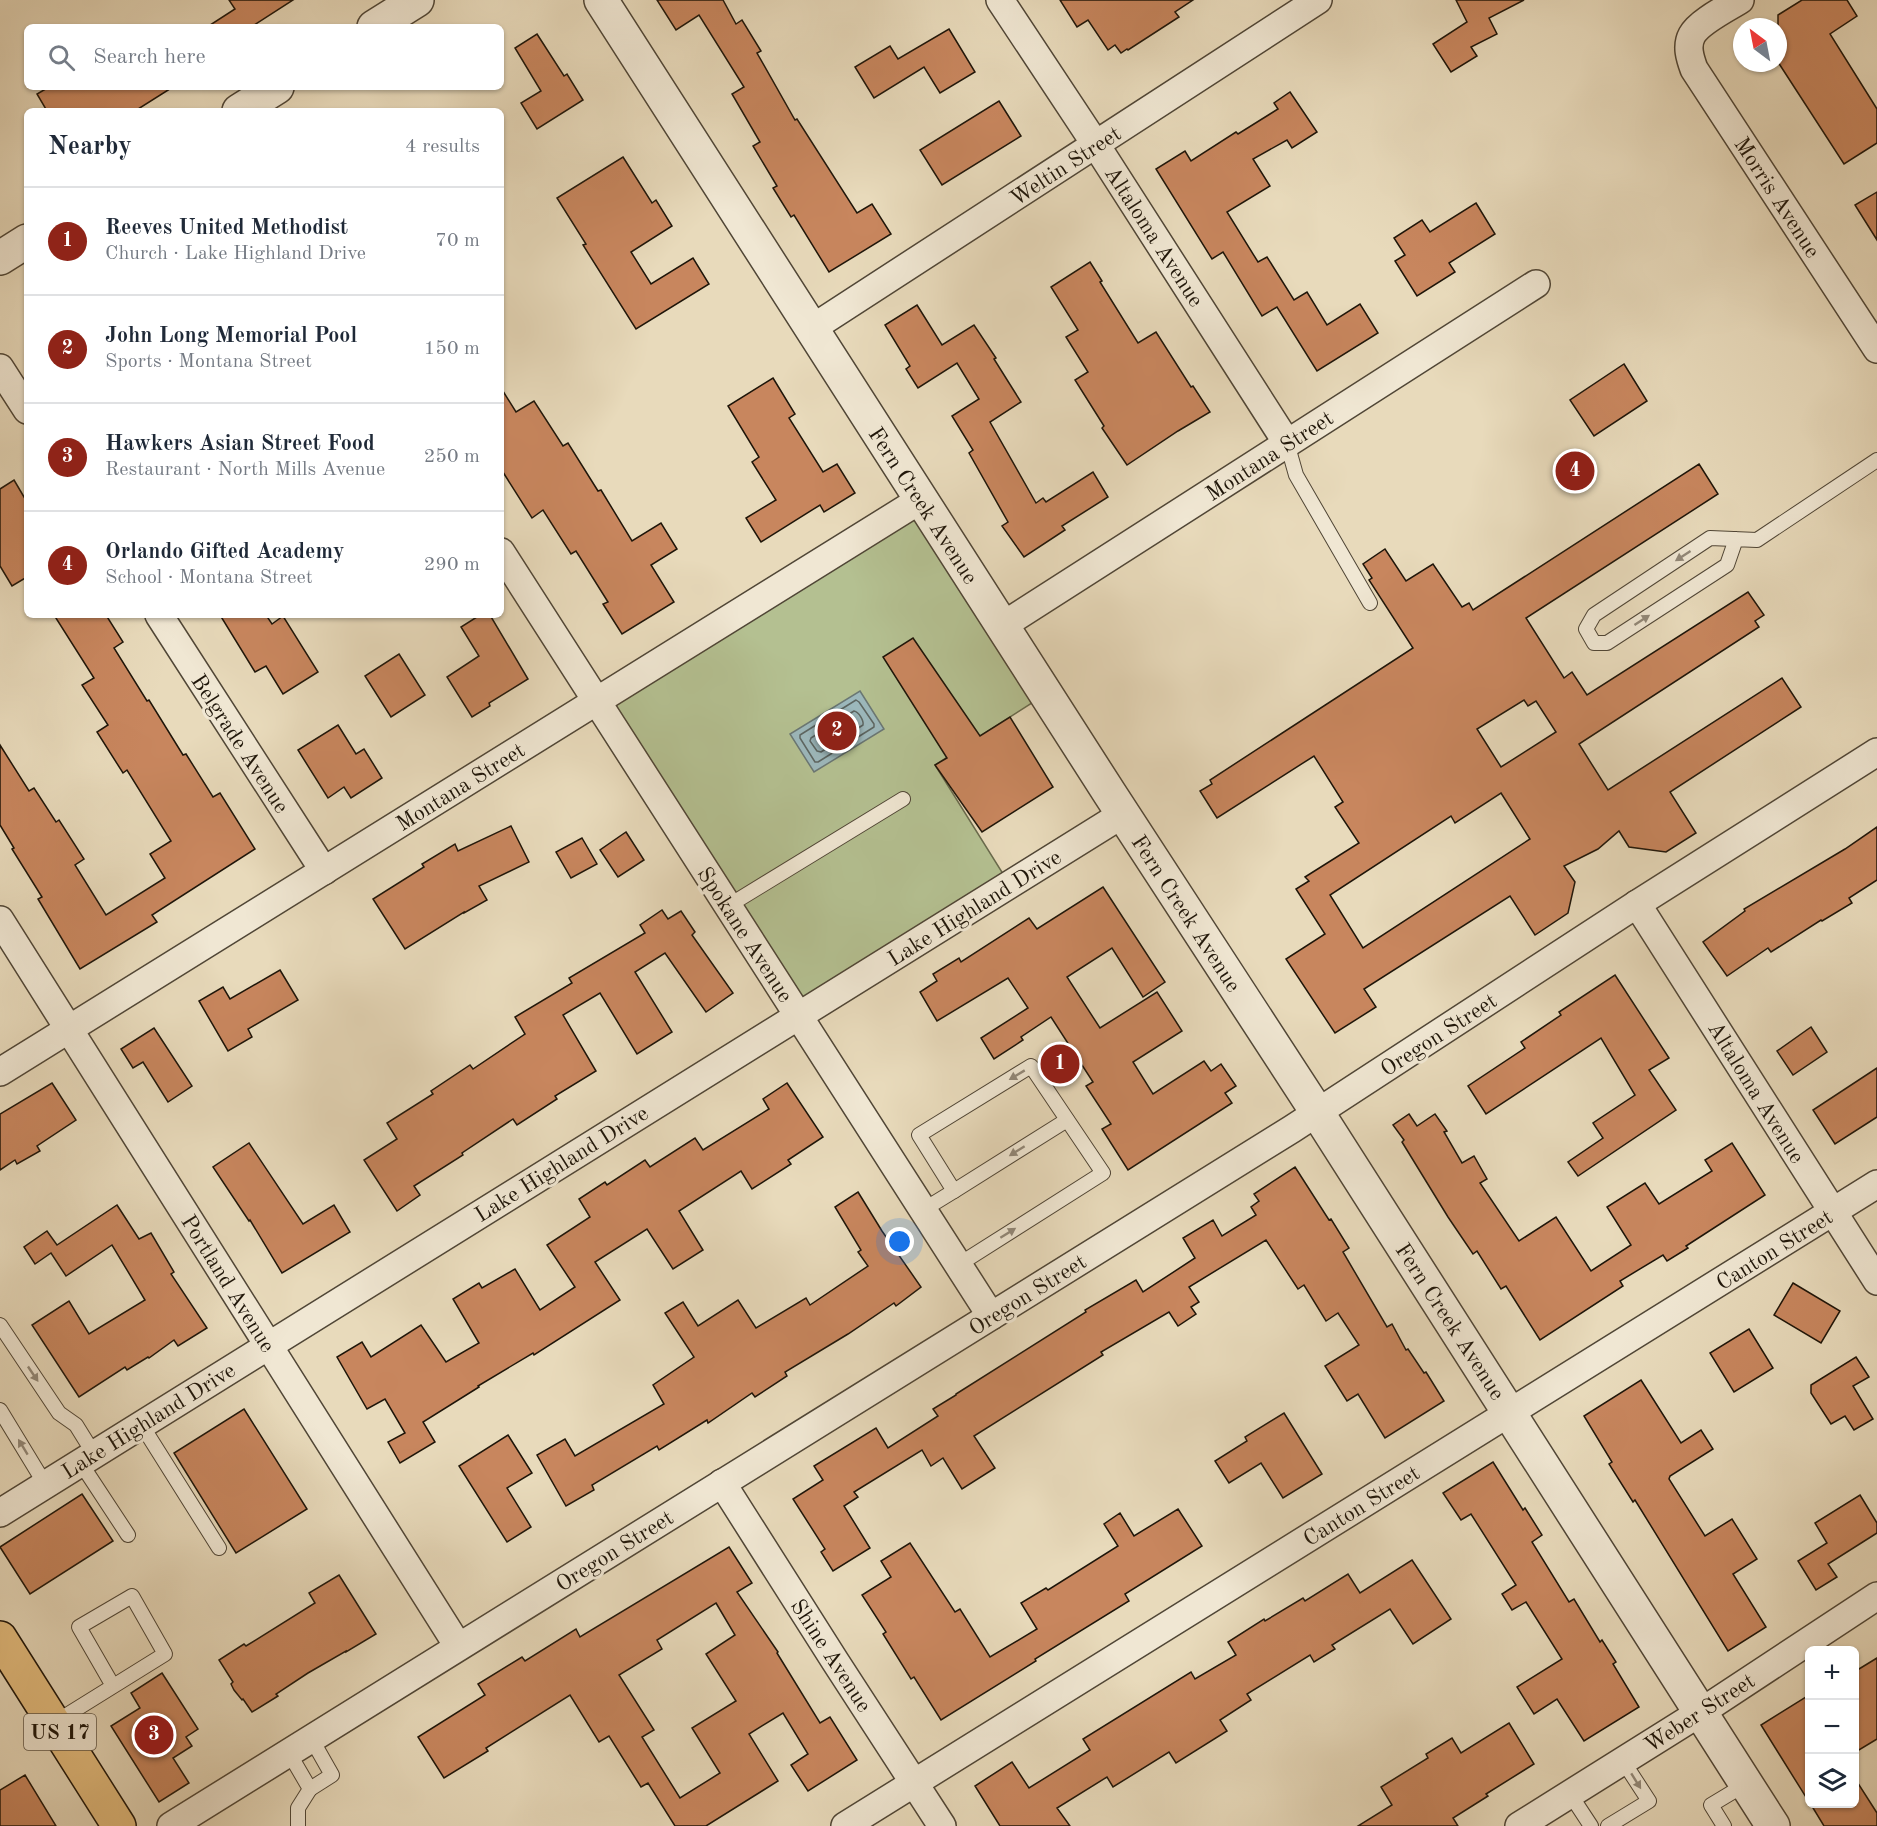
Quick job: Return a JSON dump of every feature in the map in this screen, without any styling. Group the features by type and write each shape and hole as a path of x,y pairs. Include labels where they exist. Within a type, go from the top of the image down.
{"main road":[{"name":"US 17","path":"0,1638 119,1826"}],"street":[{"path":"379,24 417,0"},
{"name":"Fern Creek Avenue","path":"601,0 920,500 1317,1112 1773,1826"},
{"name":"Altaloma Avenue","path":"1000,0 1287,443"},
{"name":"Weltin Street","path":"810,329 1318,0"},
{"name":"Morris Avenue","path":"1740,0 1692,34 1689,42 1689,55 1694,69 1877,349"},
{"path":"244,108 273,90"},
{"path":"0,258 24,244"},
{"name":"Montana Street","path":"1002,626 1536,284"},
{"path":"0,368 24,405"},
{"name":"Montana Street","path":"0,1072 920,500"},
{"name":"Spokane Avenue","path":"504,557 991,1316"},
{"name":"Belgrade Avenue","path":"161,618 324,871"},
{"name":"Oregon Street","path":"171,1826 1317,1112 1637,904 1877,752"},
{"name":"Lake Highland Drive","path":"0,1513 1123,814"},
{"name":"Altaloma Avenue","path":"1637,904 1877,1281"},
{"name":"Portland Avenue","path":"0,920 458,1646"},
{"name":"Canton Street","path":"845,1826 1877,1184"},
{"name":"Shine Avenue","path":"722,1484 942,1826"},
{"name":"Weber Street","path":"1519,1826 1701,1712 1877,1596"}],"lane":[{"path":"1287,443 1296,475 1370,603"},
{"path":"1736,539 1727,565 1607,643 1594,643 1586,629 1594,615 1710,538 1736,539 1757,540 1877,460"},
{"path":"728,906 903,799"},
{"path":"954,1191 919,1135 1031,1066 1103,1173 958,1265"},
{"path":"923,1210 1067,1120"},
{"path":"0,1325 59,1413 76,1425 87,1458 128,1535"},
{"path":"0,1410 45,1484"},
{"path":"141,1424 219,1548"},
{"path":"54,1723 165,1654 132,1596 79,1627 113,1686"},
{"path":"300,1745 310,1789"},
{"path":"298,1826 298,1808 310,1789 332,1775 300,1745"},
{"path":"1608,1826 1649,1801 1623,1761"},
{"path":"1724,1826 1711,1805 1746,1784"},
{"path":"1570,1794 1591,1826"}],"green space":[{"path":"920,500 1046,694 935,765 1010,885 799,1016 596,701"}],"water":[{"path":"860,691 884,729 814,772 790,734"}],"building":[{"path":"229,0 293,0 256,24 212,24 235,9"},
{"path":"657,0 723,0 736,24 742,20 761,51 757,53 795,120 797,119 857,213 872,204 891,234 829,272 794,215 791,217 773,188 777,186 753,146 760,142 732,94 744,87 699,15 676,30"},
{"path":"1060,0 1193,0 1175,12 1179,17 1121,53 1115,45 1108,50 1088,20 1077,27"},
{"path":"1456,0 1524,0 1489,18 1497,34 1471,47 1477,56 1451,72 1433,44 1467,22"},
{"path":"1802,0 1847,0 1857,16 1830,34 1877,109 1877,143 1844,164 1784,72 1787,72 1787,18 1778,18 1778,15"},
{"path":"949,29 975,72 940,93 924,67 874,98 855,67 890,46 898,59"},
{"path":"537,34 564,76 567,74 583,100 537,129 521,103 541,91 515,48"},
{"path":"44,90 168,90 140,108 45,108 37,94"},
{"path":"1290,92 1317,132 1292,148 1287,140 1253,159 1270,186 1227,212 1258,262 1267,257 1294,300 1307,292 1327,325 1360,304 1378,333 1317,371 1277,307 1262,316 1223,252 1212,259 1156,169 1185,151 1191,161 1236,132 1238,134 1278,109 1274,103"},
{"path":"999,101 1021,136 942,185 920,150"},
{"path":"623,157 652,203 656,200 672,226 631,252 651,284 693,258 709,284 636,329 583,245 586,244 557,198"},
{"path":"1877,192 1877,240 1855,205"},
{"path":"1476,203 1495,234 1449,263 1455,272 1417,296 1395,261 1405,255 1394,238 1422,220 1430,232"},
{"path":"1090,262 1138,343 1156,332 1210,412 1127,465 1102,428 1104,426 1075,380 1088,372 1066,337 1078,330 1051,287"},
{"path":"917,305 942,345 974,325 996,358 994,359 1021,402 990,422 1036,503 1043,498 1046,502 1093,472 1108,497 1062,526 1065,530 1024,557 1002,526 1008,522 969,453 973,450 952,416 979,399 957,363 918,388 906,369 910,366 885,325"},
{"path":"1624,364 1647,401 1594,436 1570,400"},
{"path":"773,378 795,414 789,418 823,472 837,464 855,493 824,512 820,505 761,542 746,518 776,500 752,462 759,457 728,406"},
{"path":"504,393 516,412 534,401 563,446 568,443 598,491 601,490 632,541 661,523 677,549 651,565 674,602 622,634 603,604 608,602 576,551 571,554 543,510 532,518 504,474"},
{"path":"1699,464 1718,494 1526,618 1564,678 1572,672 1587,695 1748,592 1764,615 1755,621 1759,627 1579,744 1608,790 1782,678 1801,707 1670,792 1696,833 1666,852 1629,847 1619,831 1598,849 1564,866 1575,882 1568,913 1535,935 1510,896 1364,989 1376,1007 1335,1033 1286,959 1325,934 1296,889 1309,881 1305,877 1359,843 1335,807 1343,802 1314,756 1217,818 1200,791 1212,784 1210,780 1413,648 1369,580 1372,578 1363,564 1385,549 1406,581 1433,564 1462,607 1469,603 1473,610","holes":["1524,700 1528,706 1536,701 1556,732 1501,767 1477,729","1501,793 1530,839 1363,948 1330,895 1451,816 1455,823"]},
{"path":"14,480 24,497 24,579 12,586 0,566 0,489"},
{"path":"56,618 108,618 123,642 114,648 147,701 149,700 183,755 186,754 213,797 220,793 255,849 152,915 157,922 80,969 38,899 42,897 0,825 0,745 29,791 34,788 56,822 59,820 84,859 75,865 106,915 165,878 150,854 171,841 127,770 123,773 97,732 108,725 82,685 94,678"},
{"path":"222,618 268,618 272,624 284,618 318,672 283,694 266,666 255,672"},
{"path":"475,618 492,618 528,679 489,703 490,706 472,717 447,677 479,656 461,627"},
{"path":"913,638 980,736 1010,717 1053,787 982,832 935,765 947,758 883,657"},
{"path":"399,654 425,695 391,717 365,676"},
{"path":"338,725 356,754 364,749 382,778 351,798 344,787 328,798 298,750"},
{"path":"511,826 529,862 479,886 487,900 405,949 373,899 424,867 422,864 455,844 458,851"},
{"path":"1877,827 1877,880 1849,898 1852,903 1771,952 1768,948 1727,976 1703,942 1745,911 1744,909 1845,849"},
{"path":"626,832 644,860 618,877 600,850"},
{"path":"582,838 597,864 571,878 556,852"},
{"path":"1103,887 1165,982 1143,997 1112,948 1067,977 1100,1028 1157,992 1182,1031 1133,1062 1153,1094 1204,1061 1211,1071 1221,1064 1236,1086 1225,1093 1232,1103 1128,1170 1102,1129 1111,1124 1086,1086 1093,1082 1051,1017 1021,1037 1023,1040 994,1059 981,1038 1028,1008 1008,978 937,1021 920,992 937,981 933,974 959,958 961,962 1029,918 1037,929"},
{"path":"662,910 668,919 681,911 695,932 692,935 733,993 706,1012 665,953 635,972 672,1032 637,1054 600,993 563,1015 596,1071 555,1096 557,1099 517,1125 513,1119 414,1186 420,1195 397,1211 364,1160 397,1139 387,1123 433,1094 431,1091 470,1065 473,1069 525,1034 515,1017 572,983 569,978 645,933 640,925"},
{"path":"280,970 298,1000 248,1029 252,1037 228,1051 199,1001 223,987 230,999"},
{"path":"1615,975 1669,1058 1649,1070 1676,1110 1578,1176 1568,1162 1603,1138 1593,1123 1635,1095 1601,1038 1486,1114 1468,1086 1525,1048 1521,1042 1561,1015 1559,1012"},
{"path":"1811,1027 1827,1052 1793,1075 1777,1051"},
{"path":"154,1028 192,1086 168,1102 143,1062 133,1068 121,1049"},
{"path":"1877,1068 1877,1117 1835,1144 1813,1110"},
{"path":"52,1083 76,1120 37,1146 40,1151 17,1164 15,1160 0,1170 0,1114"},
{"path":"787,1083 823,1137 788,1160 791,1164 752,1189 741,1171 679,1211 703,1250 673,1269 647,1229 595,1262 620,1300 423,1422 435,1442 400,1463 388,1442 405,1433 385,1399 367,1409 337,1357 362,1342 371,1357 421,1325 446,1362 479,1343 453,1299 479,1283 482,1288 515,1269 540,1310 575,1287 547,1245 590,1217 579,1199 605,1182 607,1185 645,1160 650,1167 695,1138 703,1150 769,1109 763,1099"},
{"path":"1409,1114 1417,1126 1435,1114 1447,1131 1444,1132 1462,1163 1474,1156 1487,1179 1480,1183 1519,1241 1556,1217 1591,1271 1631,1245 1607,1207 1645,1183 1659,1204 1712,1171 1705,1160 1732,1143 1765,1195 1686,1246 1688,1248 1667,1261 1663,1255 1620,1281 1623,1286 1540,1340 1506,1286 1501,1289 1477,1251 1473,1254 1402,1142 1404,1140 1393,1125"},
{"path":"249,1143 303,1224 334,1205 350,1232 282,1273 250,1220 213,1167"},
{"path":"1295,1167 1349,1248 1343,1252 1387,1327 1392,1324 1406,1350 1408,1349 1424,1373 1426,1372 1444,1401 1385,1438 1358,1394 1347,1401 1325,1366 1359,1345 1338,1313 1326,1321 1304,1285 1298,1289 1266,1240 1189,1287 1199,1302 1191,1307 1196,1314 1178,1326 1169,1312 1101,1352 1103,1355 974,1436 995,1468 962,1489 943,1458 931,1466 922,1450 854,1492 858,1497 844,1506 870,1548 833,1571 821,1552 825,1549 793,1499 823,1480 814,1466 876,1428 888,1448 938,1416 933,1409 1086,1312 1085,1310 1136,1280 1143,1292 1195,1258 1183,1238 1213,1220 1222,1236 1256,1215 1251,1207 1259,1201 1254,1194"},
{"path":"858,1192 921,1287 896,1306 894,1303 785,1372 787,1376 755,1397 752,1393 708,1423 707,1420 659,1450 657,1446 592,1485 594,1490 566,1506 537,1455 565,1439 575,1456 664,1404 653,1385 694,1357 665,1313 683,1302 698,1326 738,1300 756,1328 806,1298 810,1305 868,1266 858,1252 861,1250 835,1207"},
{"path":"117,1205 139,1239 151,1233 174,1272 171,1274 207,1328 178,1346 174,1340 149,1358 127,1370 125,1367 79,1397 32,1325 69,1301 89,1334 145,1300 112,1245 66,1276 51,1253 35,1264 24,1247 47,1231 57,1245"},
{"path":"1793,1283 1840,1311 1821,1343 1774,1315"},
{"path":"1749,1329 1773,1368 1734,1392 1710,1353"},
{"path":"1856,1357 1869,1377 1853,1386 1873,1419 1854,1430 1845,1416 1831,1424 1811,1393 1811,1385"},
{"path":"1641,1380 1681,1443 1701,1430 1713,1449 1670,1476 1669,1479 1705,1536 1732,1519 1757,1559 1733,1574 1766,1627 1728,1651 1635,1500 1633,1502 1609,1464 1612,1462 1584,1416"},
{"path":"244,1409 307,1509 236,1553 174,1453"},
{"path":"1284,1413 1322,1474 1283,1498 1261,1463 1229,1483 1215,1461 1247,1441 1245,1437"},
{"path":"508,1435 532,1473 507,1488 531,1527 507,1542 459,1466"},
{"path":"1493,1462 1523,1510 1525,1508 1542,1535 1532,1542 1569,1602 1574,1599 1600,1642 1602,1640 1616,1662 1613,1664 1639,1707 1584,1741 1557,1699 1534,1714 1517,1687 1562,1659 1526,1602 1512,1610 1502,1594 1516,1585 1471,1514 1461,1520 1443,1493"},
{"path":"82,1494 113,1541 30,1594 0,1547"},
{"path":"1860,1495 1877,1523 1877,1533 1828,1564 1837,1577 1816,1590 1798,1561 1827,1543 1815,1523"},
{"path":"1178,1509 1202,1546 1125,1594 1129,1601 941,1720 914,1677 911,1679 883,1634 886,1632 862,1595 891,1577 881,1561 910,1543 955,1612 960,1609 990,1657 1037,1629 1021,1603 1046,1588 1048,1590 1118,1546 1104,1524 1120,1513 1134,1536"},
{"path":"729,1547 752,1583 737,1592 778,1652 820,1723 830,1717 857,1760 808,1791 791,1765 808,1754 783,1713 749,1734 778,1781 706,1826 675,1826 648,1783 641,1787 609,1736 599,1742 570,1695 486,1748 488,1751 444,1778 418,1737 485,1695 478,1684 522,1657 525,1661 576,1629 580,1637","holes":["716,1603 735,1635 706,1654 736,1701 692,1728 720,1773 680,1798 642,1737 654,1730 619,1675 662,1649 657,1640"]},
{"path":"1412,1560 1451,1619 1413,1644 1390,1609 1332,1645 1335,1649 1314,1662 1310,1655 1247,1694 1251,1700 1220,1720 1227,1731 1176,1763 1169,1752 1113,1787 1107,1777 1057,1808 1070,1826 1000,1826 975,1786 1012,1762 1029,1788 1090,1750 1083,1739 1191,1672 1195,1679 1236,1655 1228,1642 1264,1619 1265,1621 1303,1598 1305,1601 1348,1574 1360,1593"},
{"path":"339,1575 376,1634 308,1673 252,1712 234,1690 231,1684 233,1682 219,1660 315,1603 309,1593"},
{"path":"1877,1658 1877,1739 1859,1750 1859,1700 1859,1669"},
{"path":"162,1673 198,1729 186,1737 192,1746 173,1758 189,1783 159,1802 111,1726 140,1708 131,1693"},
{"path":"1805,1698 1805,1796 1761,1725"},
{"path":"1509,1723 1534,1764 1453,1818 1458,1826 1358,1826 1392,1805 1381,1787 1428,1758 1426,1754 1452,1738 1461,1753"},
{"path":"25,1775 56,1826 0,1826 0,1790"},
{"path":"1859,1785 1877,1813 1877,1826 1824,1826 1813,1808 1859,1808"}],"place":[{"name":"Orlando Gifted Academy","path":"1575,471"},
{"name":"John Long Memorial Pool","path":"837,731"},
{"name":"Reeves United Methodist","path":"1060,1064"},
{"name":"Hawkers Asian Street Food","path":"154,1735"}]}
